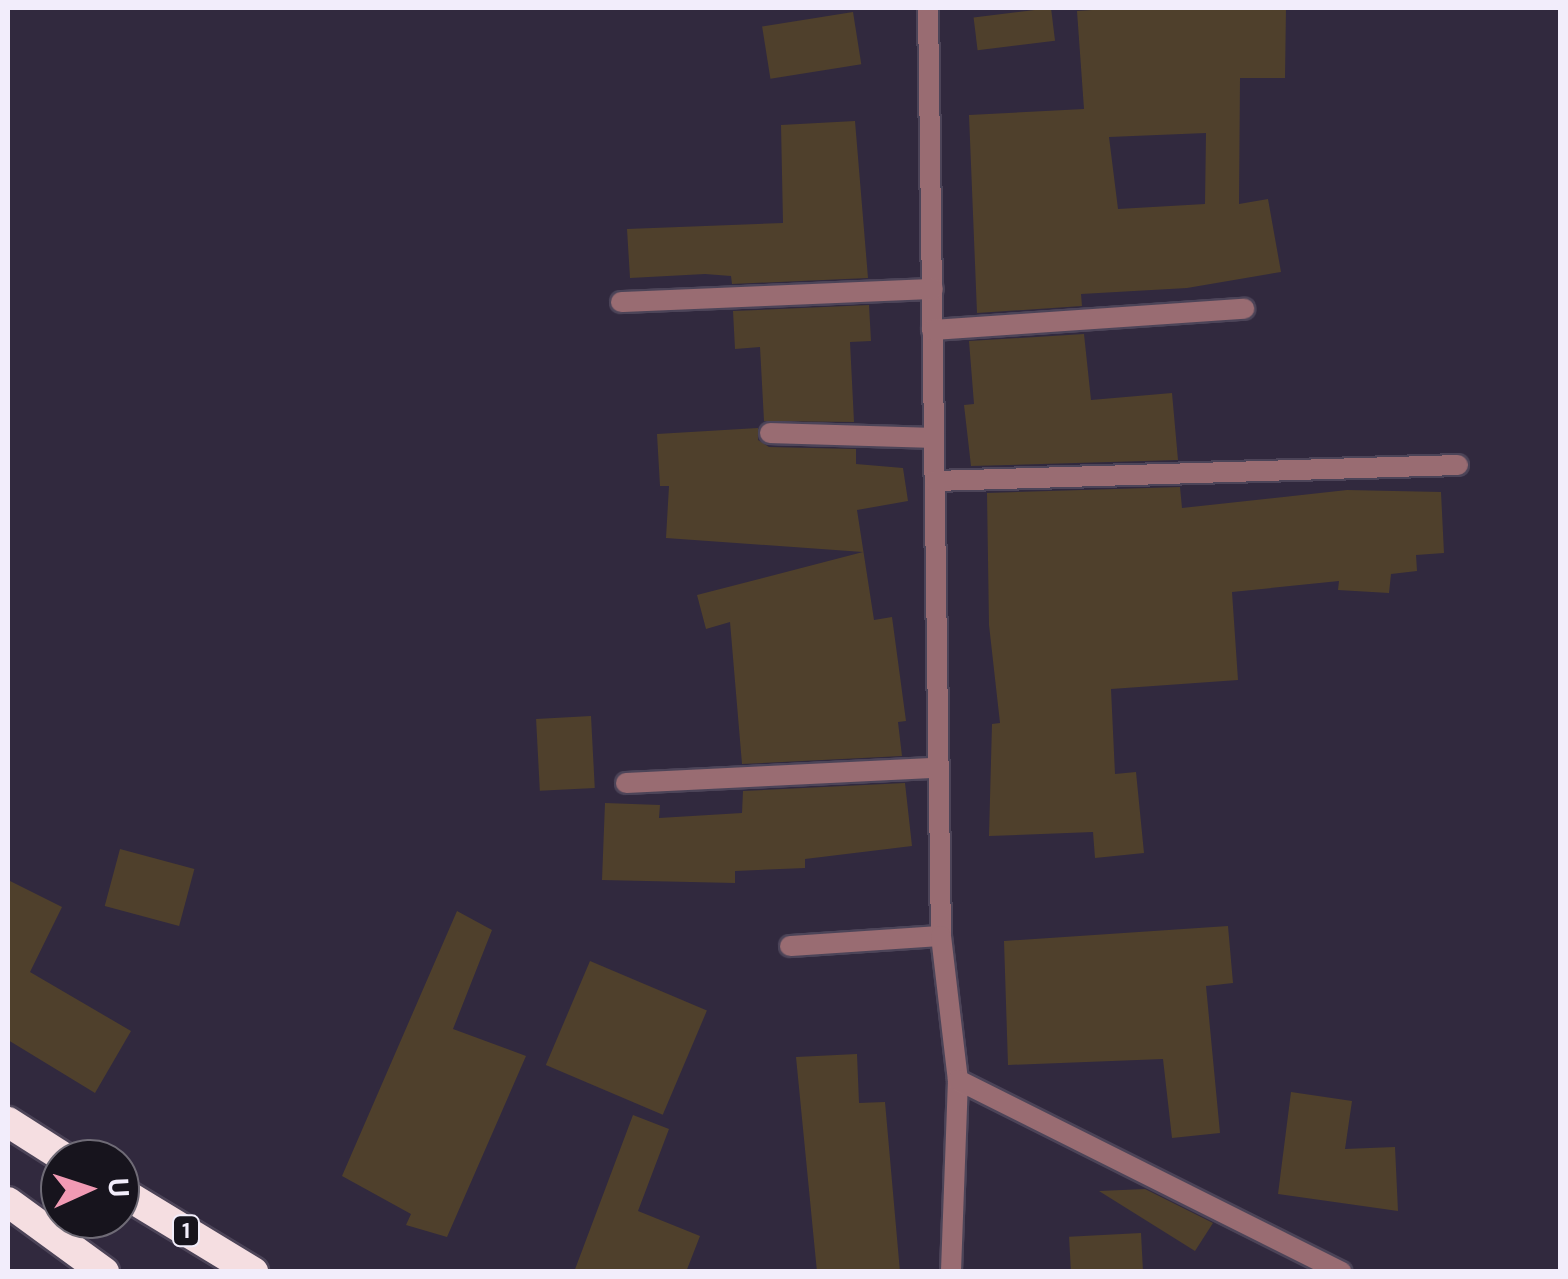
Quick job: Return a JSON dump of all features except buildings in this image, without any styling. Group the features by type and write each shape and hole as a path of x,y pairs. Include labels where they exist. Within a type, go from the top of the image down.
{"highway":[{"path":"8,1122 40,1142"},
{"path":"8,1202 104,1272"},
{"name":"1","path":"140,1204 253,1272"}],"street":[{"path":"928,8 937,768 942,936 958,1080 951,1272"},
{"path":"621,302 932,289"},
{"path":"932,330 1244,309"},
{"path":"770,433 934,438"},
{"path":"934,481 1458,465"},
{"path":"626,783 937,768"},
{"path":"790,946 942,936"},
{"path":"958,1080 1342,1272"}]}
